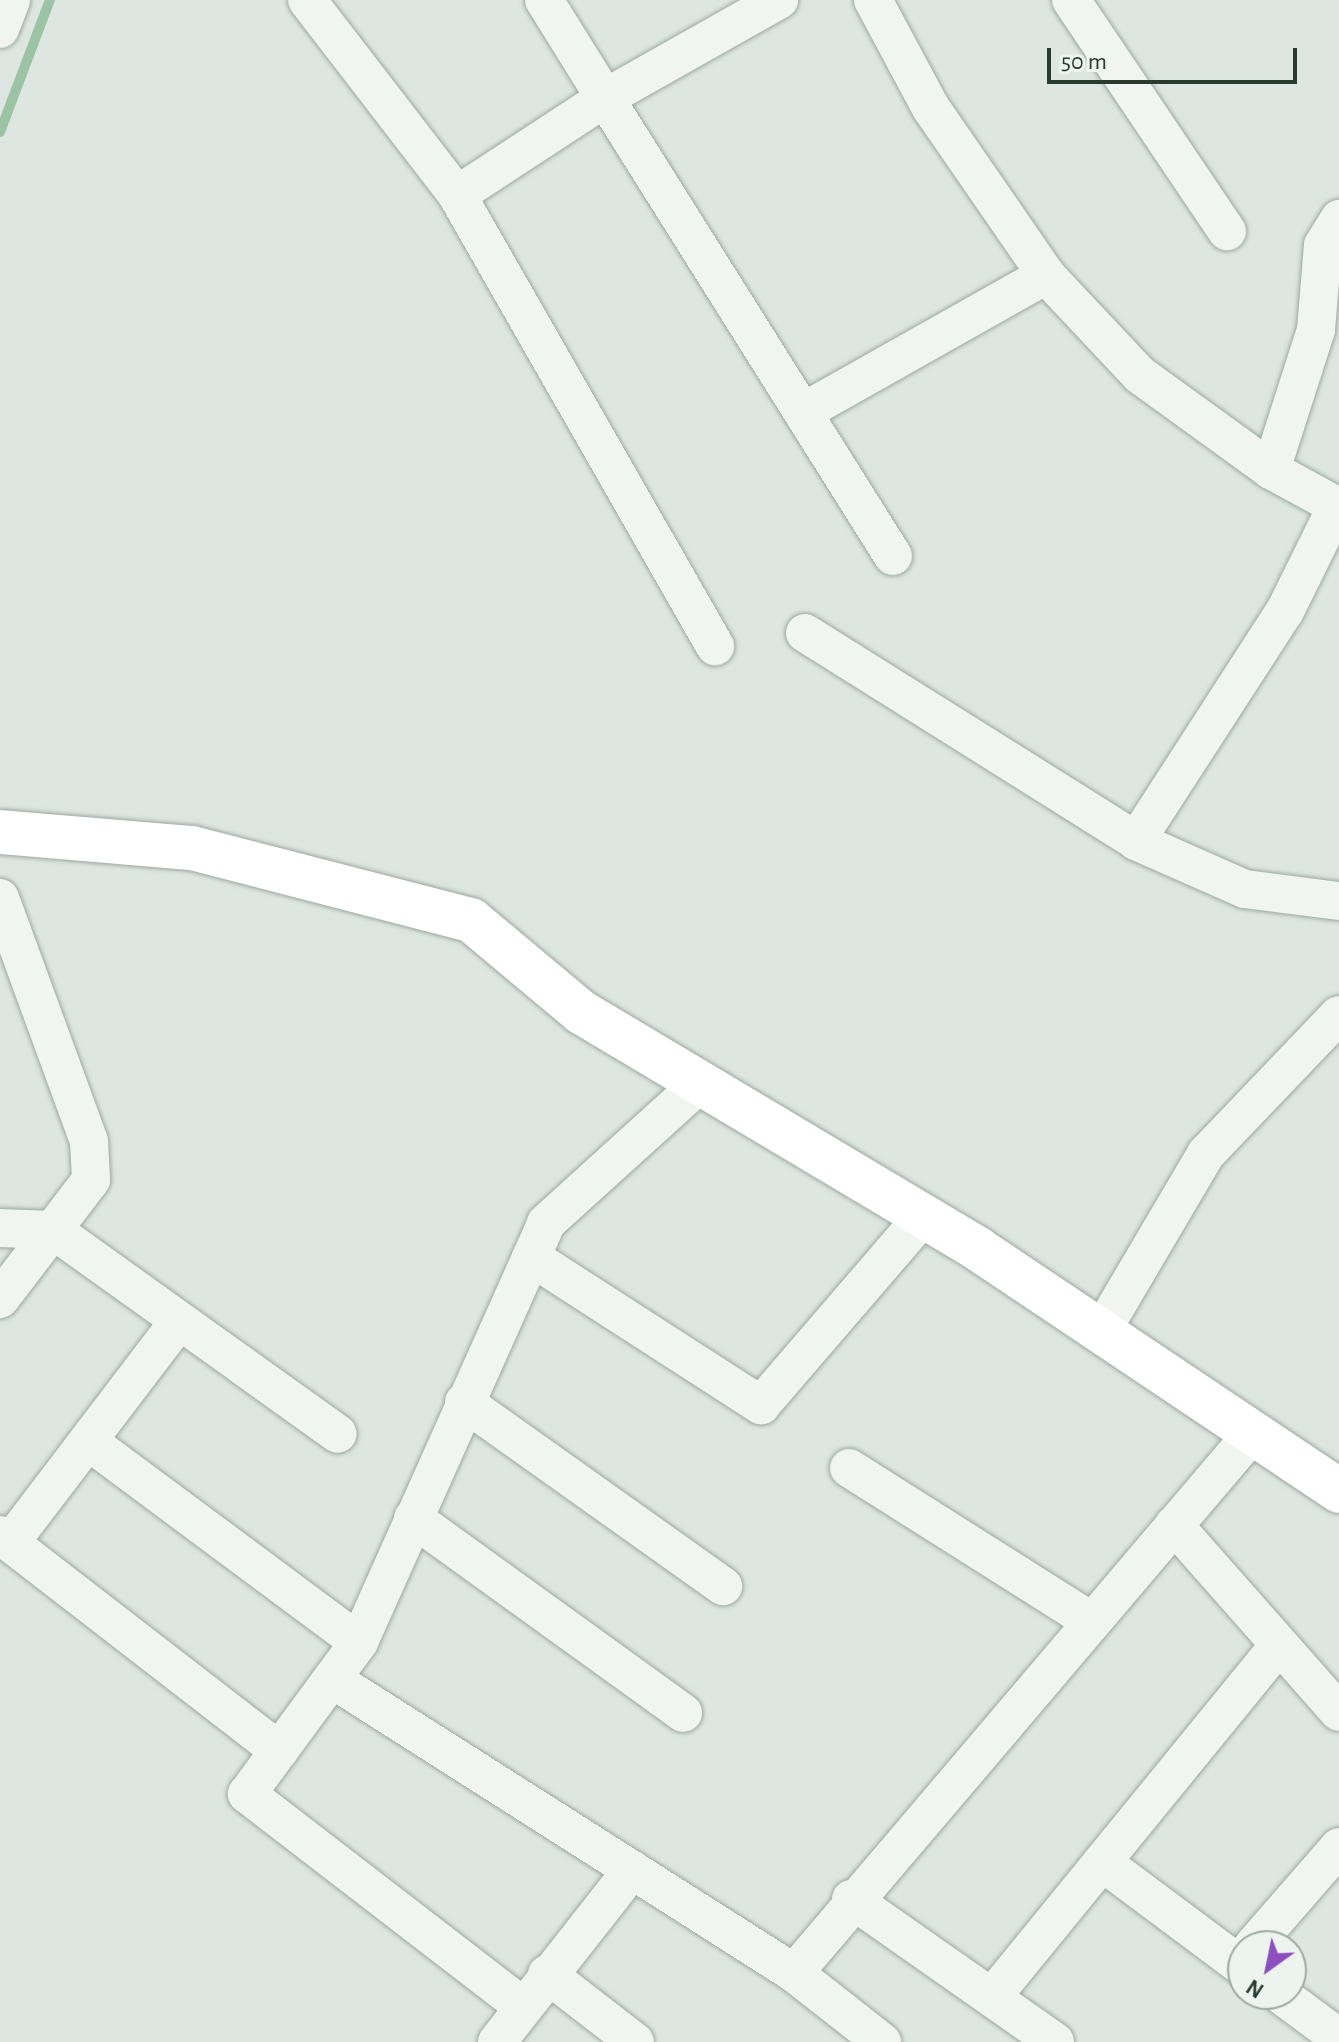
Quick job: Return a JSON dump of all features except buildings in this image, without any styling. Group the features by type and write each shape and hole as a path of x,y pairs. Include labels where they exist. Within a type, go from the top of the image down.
{"street":[{"path":"0,29 11,0"},
{"path":"307,0 457,195 715,646"},
{"path":"544,0 893,556"},
{"path":"457,195 605,98 779,0"},
{"path":"873,0 931,108 1046,275 1140,375 1271,470 1338,507 1285,611 1136,841"},
{"path":"1071,0 1227,231"},
{"path":"1271,470 1316,330 1323,245 1339,219"},
{"path":"803,412 1046,275"},
{"path":"805,633 1136,841 1245,889 1339,901"},
{"path":"0,832 192,848 471,920 581,1012 696,1087 922,1218 1101,1332 1339,1491"},
{"path":"0,898 89,1141 91,1180 0,1299"},
{"path":"1101,1332 1206,1154 1339,1015"},
{"path":"521,2005 247,1794 359,1642 546,1223 696,1087"},
{"path":"531,1257 761,1405 922,1218"},
{"path":"0,1228 53,1230 338,1434"},
{"path":"179,1321 88,1441 5,1539 279,1751"},
{"path":"464,1402 723,1586"},
{"path":"794,1973 851,1899 1253,1433"},
{"path":"88,1441 359,1642"},
{"path":"849,1468 1091,1621"},
{"path":"413,1518 683,1713"},
{"path":"1174,1525 1339,1712"},
{"path":"992,1997 1278,1646"},
{"path":"332,1679 794,1973 882,2042"},
{"path":"1268,1930 1339,1847"},
{"path":"1102,1862 1227,1947"},
{"path":"497,2042 521,2005 632,1870"},
{"path":"851,1899 1055,2042"},
{"path":"547,1974 635,2042"},
{"path":"1301,2010 1339,2038"}],"waterway":[{"path":"0,132 50,0"}]}
